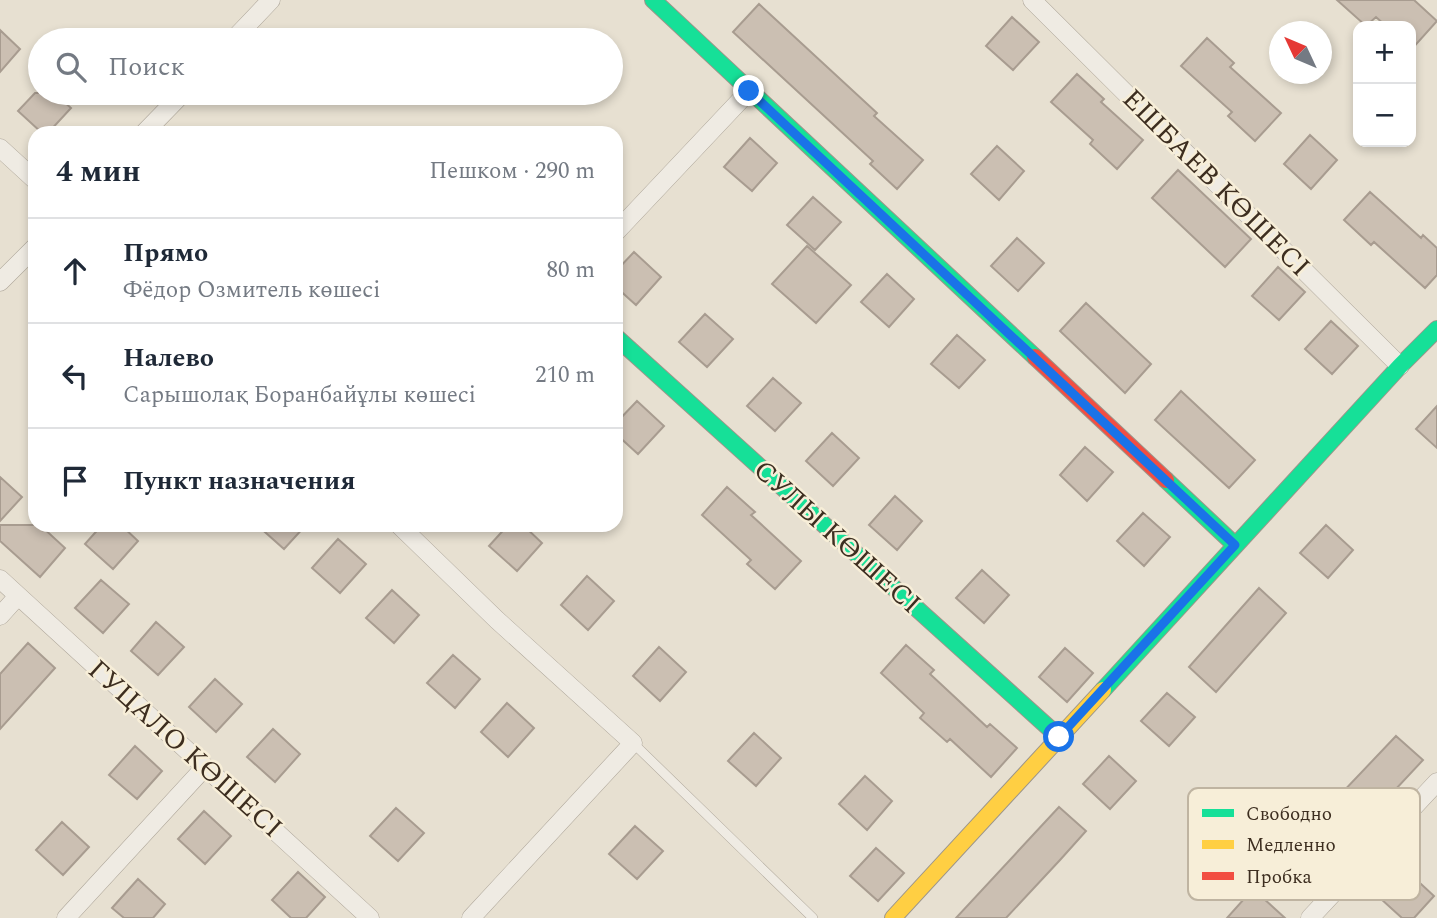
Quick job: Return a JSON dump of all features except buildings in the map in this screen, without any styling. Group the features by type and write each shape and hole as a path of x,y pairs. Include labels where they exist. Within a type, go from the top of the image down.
{"street":[{"path":"653,0 1235,545"},
{"name":"ЕШБАЕВ КӨШЕСІ","path":"1032,0 1400,366"},
{"path":"244,28 268,1"},
{"path":"623,225 749,91"},
{"path":"151,126 171,105"},
{"path":"0,148 28,174"},
{"path":"0,282 28,254"},
{"path":"893,918 1437,329"},
{"name":"СУЛЫ КӨШЕСІ","path":"623,343 1059,737"},
{"path":"406,532 497,620 633,743 471,918"},
{"name":"ГУЦАЛО КӨШЕСІ","path":"0,579 370,918"},
{"path":"0,617 19,596"},
{"path":"66,918 205,767"},
{"path":"1420,800 1437,782"},
{"path":"1310,918 1327,900"}],"lane":[{"path":"633,743 813,918"}],"traffic: fast":[{"path":"653,0 1035,357"},
{"path":"1103,690 1437,329"},
{"path":"623,343 1059,737"},
{"path":"1166,480 1235,545"}],"traffic: slow":[{"path":"893,918 1103,690"}],"traffic: jam":[{"path":"1035,357 1166,480"}],"route":[{"path":"749,91 1235,545 1059,737"}]}
